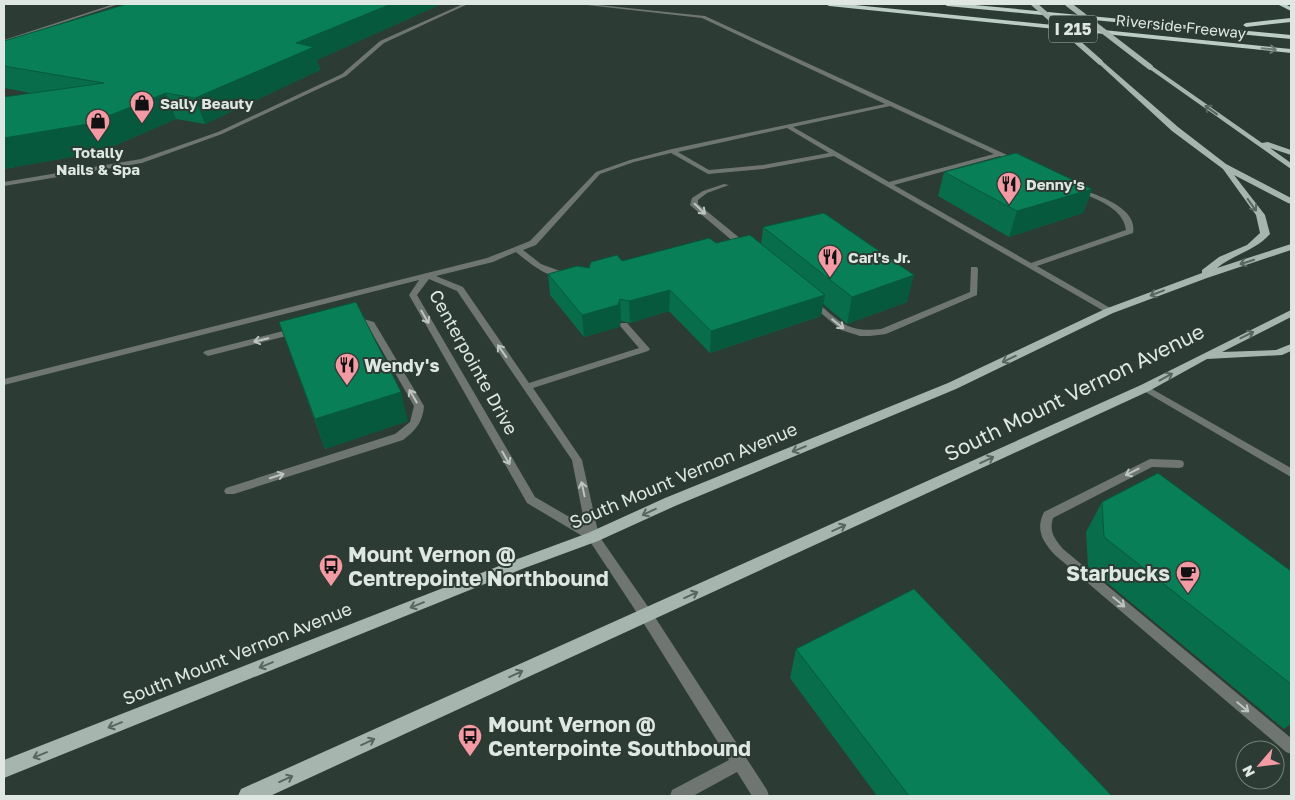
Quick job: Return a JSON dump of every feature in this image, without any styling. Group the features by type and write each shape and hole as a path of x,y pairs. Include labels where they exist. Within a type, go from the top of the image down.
{"highway":[{"name":"Riverside Freeway","path":"829,4 1291,51"},
{"name":"Riverside Freeway","path":"947,4 1291,37"},
{"path":"959,4 1233,24 1261,24 1291,20"},
{"path":"1280,4 1291,9"},
{"path":"855,6 952,21 1282,58"}],"main road":[{"path":"1034,4 1175,128 1223,166 1291,200"},
{"path":"1068,4 1150,67 1291,167"},
{"path":"1250,139 1291,153"},
{"path":"1203,276 1222,259 1250,247 1265,234 1260,216 1223,166"},
{"name":"South Mount Vernon Avenue","path":"4,769 593,537 679,498 952,386 1109,311 1203,276 1291,247"},
{"name":"South Mount Vernon Avenue","path":"248,796 1145,388 1203,356 1291,313"},
{"path":"1203,356 1278,353 1291,347"}],"lane":[{"path":"4,41 117,4"},
{"path":"4,184 142,161 220,133 344,75 382,42 466,4"},
{"path":"580,4 703,17 1027,166"},
{"path":"4,382 490,260 533,242 598,173 632,161 672,151 891,104"},
{"path":"786,126 1109,311"},
{"path":"672,151 708,172 763,168 834,154"},
{"path":"888,184 1000,154"},
{"path":"726,185 705,192 694,199 694,205 747,249"},
{"path":"1030,266 1130,232 1130,224 1123,213 1072,186"},
{"path":"517,249 538,266 571,278"},
{"path":"809,300 848,331 867,334 883,332 974,293 974,269"},
{"name":"Centerpointe Drive","path":"593,537 531,500 413,296 427,276 460,289 577,460 593,537 646,614 760,796"},
{"path":"230,491 399,437 412,428 419,417 419,406 372,324 360,320 344,319"},
{"path":"527,387 645,349 624,325"},
{"path":"208,353 305,329"},
{"path":"1145,388 1291,473"},
{"path":"1179,464 1150,463 1048,515 1045,526 1046,538 1059,552 1291,747"},
{"path":"678,796 739,763"}],"building":[{"path":"127,4 391,4 296,43 314,47 195,98 166,93 88,124 4,138 4,97 104,83 4,66 4,41"},
{"path":"1016,153 1092,189 1017,211 944,172"},
{"path":"824,213 914,275 852,297 763,227"},
{"path":"750,235 825,295 711,331 670,290 629,301 620,299 618,305 582,315 548,274 577,266 589,268 591,262 617,255 622,261 709,238 716,243"},
{"name":"Wendy's","path":"356,302 401,392 315,419 279,322"},
{"path":"1158,473 1291,571 1291,684 1104,537 1102,502"},
{"path":"914,589 1112,796 909,796 796,649"}],"place":[{"name":"Sally Beauty","path":"142,124"},
{"name":"Totally Nails & Spa","path":"98,142"},
{"name":"Denny's","path":"1009,205"},
{"name":"Carl's Jr.","path":"830,278"},
{"name":"Wendy's","path":"347,386"},
{"name":"Mount Vernon @ Centrepointe Northbound","path":"331,587"},
{"name":"Starbucks","path":"1188,594"},
{"name":"Mount Vernon @ Centerpointe Southbound","path":"470,757"}]}
